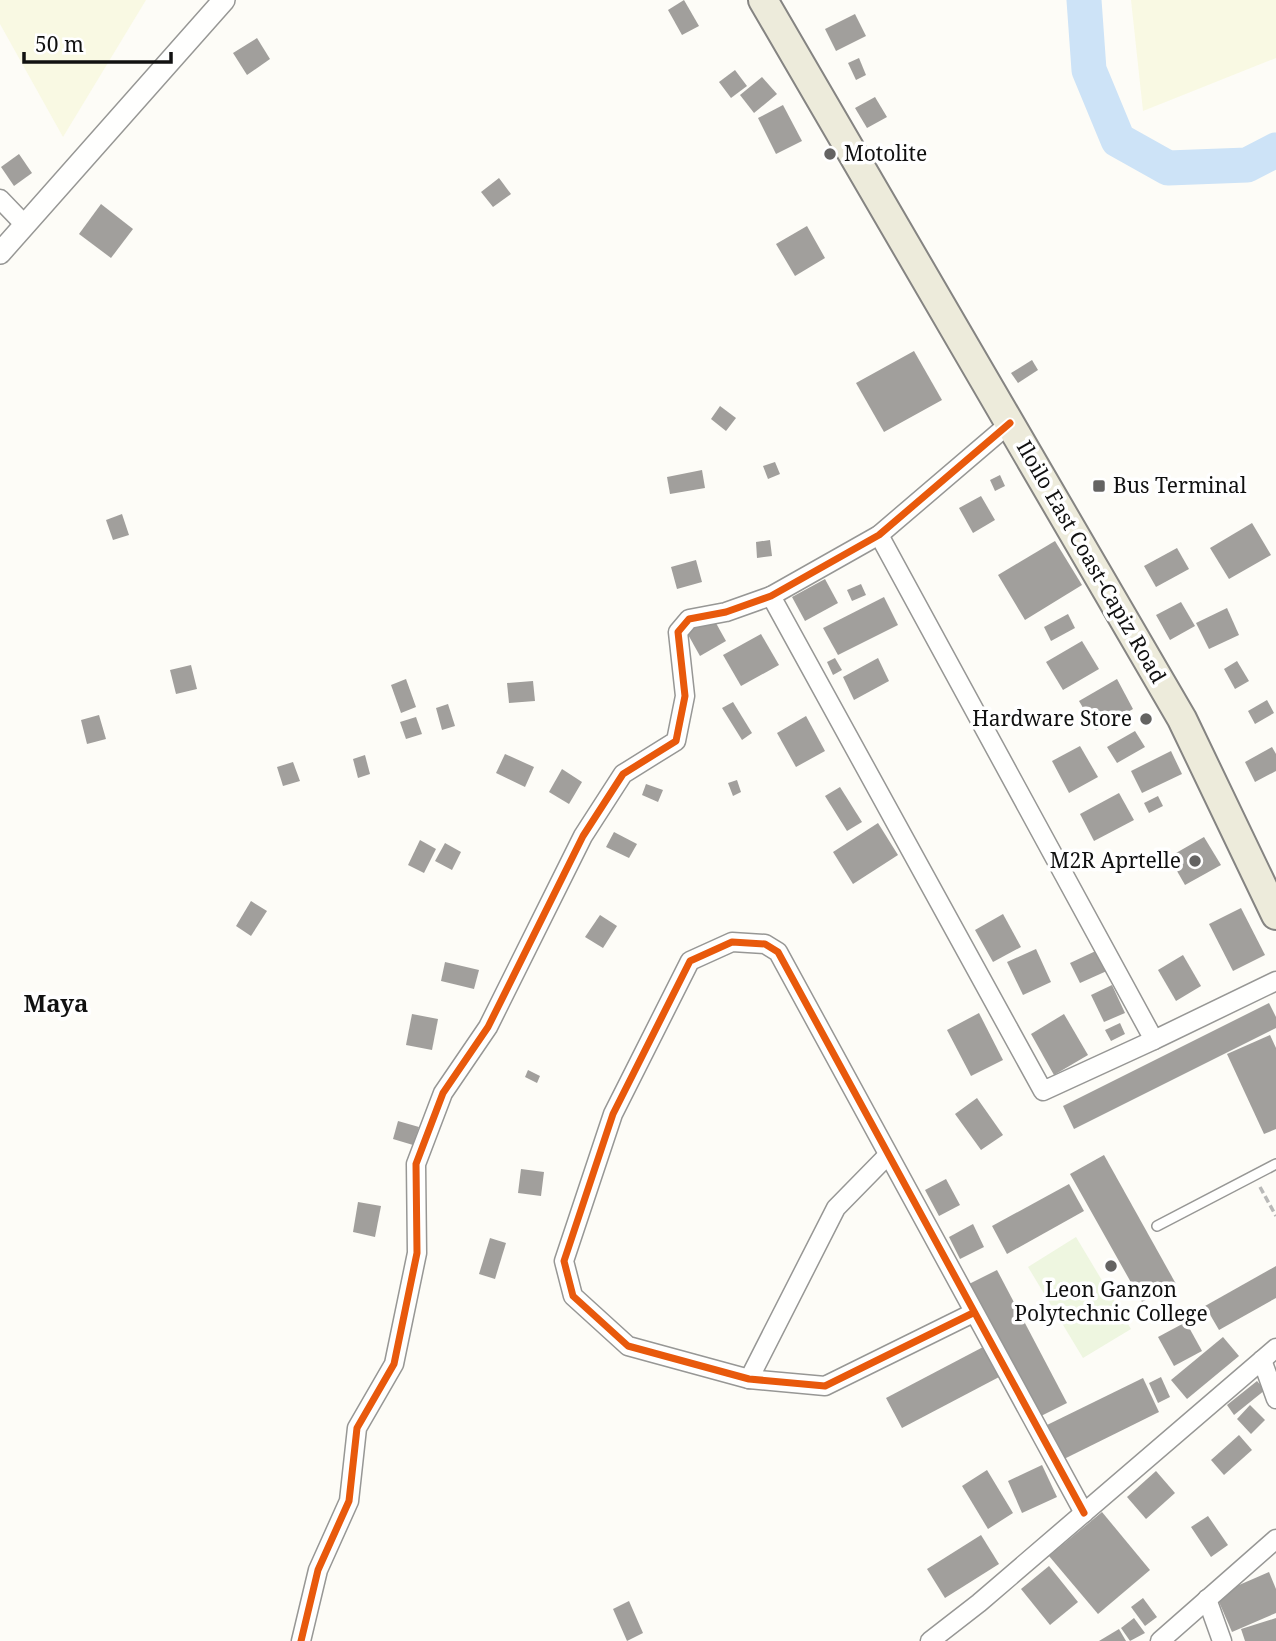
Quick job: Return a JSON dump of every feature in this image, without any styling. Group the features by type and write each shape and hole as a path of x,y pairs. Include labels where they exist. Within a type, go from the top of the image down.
{"main road":[{"name":"Iloilo East Coast-Capiz Road","path":"763,0 1182,719 1276,915"}],"street":[{"path":"0,253 224,0"},
{"path":"0,199 25,225"},
{"path":"301,1641 318,1570 349,1501 357,1428 394,1364 417,1254 416,1164 443,1093 488,1027 583,836 623,774 676,741 685,696 678,632 688,620 726,612 771,596 879,535 1010,423"},
{"path":"879,535 1154,1040"},
{"path":"771,596 1043,1091 1276,981"},
{"path":"973,1312 825,1386 749,1379 628,1346 573,1296 564,1261 613,1114 690,961 732,942 765,944 778,953 1084,1513"},
{"path":"749,1379 836,1208 887,1156"},
{"path":"930,1641 979,1603 1276,1348"},
{"path":"1262,1360 1276,1399"},
{"path":"1160,1641 1276,1539"},
{"path":"1207,1599 1222,1641"}],"lane":[{"path":"1157,1226 1276,1164"}],"path":[{"path":"1254,1175 1276,1216"}],"green space":[{"path":"0,0 146,0 63,137 0,24"},
{"path":"1131,0 1276,0 1276,58 1143,111"},
{"path":"1076,1237 1131,1329 1083,1358 1028,1267"}],"building":[{"path":"684,0 699,26 682,35 668,10"},
{"path":"855,14 866,36 836,51 825,29"},
{"path":"257,38 270,59 247,75 233,53"},
{"path":"859,58 866,75 856,80 848,63"},
{"path":"735,70 747,86 731,98 719,82"},
{"path":"762,77 777,94 754,113 740,95"},
{"path":"875,97 887,117 867,128 855,108"},
{"path":"783,105 802,141 776,154 758,118"},
{"path":"19,154 32,173 14,186 1,167"},
{"path":"499,178 511,194 493,207 481,192"},
{"path":"101,204 133,229 111,258 79,234"},
{"path":"807,226 825,258 795,276 776,244"},
{"path":"914,351 942,400 884,432 856,383"},
{"path":"1032,360 1038,370 1018,383 1011,373"},
{"path":"720,406 736,418 726,431 711,419"},
{"path":"775,462 780,474 768,479 763,466"},
{"path":"702,470 705,488 670,494 667,477"},
{"path":"1000,475 1005,486 995,491 990,480"},
{"path":"981,496 995,520 973,533 959,508"},
{"path":"122,514 129,535 113,540 106,520"},
{"path":"1252,523 1271,555 1229,579 1210,548"},
{"path":"770,540 772,556 757,558 756,542"},
{"path":"1055,541 1082,585 1025,620 998,575"},
{"path":"1177,548 1189,569 1156,587 1144,566"},
{"path":"696,560 702,582 677,589 671,567"},
{"path":"825,579 838,603 805,621 792,597"},
{"path":"861,584 866,595 852,601 847,590"},
{"path":"884,597 898,625 838,655 823,628"},
{"path":"1181,602 1195,626 1170,640 1156,615"},
{"path":"1227,608 1239,635 1209,649 1196,623"},
{"path":"1068,614 1075,628 1051,641 1044,627"},
{"path":"712,616 726,641 700,656 686,631"},
{"path":"761,634 779,665 741,686 723,655"},
{"path":"1082,641 1099,669 1063,690 1046,662"},
{"path":"835,658 842,670 833,675 827,662"},
{"path":"878,658 889,681 854,700 843,677"},
{"path":"1237,661 1249,681 1235,689 1224,669"},
{"path":"191,665 197,689 176,694 170,670"},
{"path":"406,679 416,707 401,713 391,685"},
{"path":"1117,679 1133,709 1096,730 1079,701"},
{"path":"533,681 535,701 509,703 507,683"},
{"path":"1267,700 1274,713 1255,724 1248,711"},
{"path":"733,702 752,733 742,740 722,708"},
{"path":"448,704 455,726 442,730 436,708"},
{"path":"99,715 106,739 87,744 81,720"},
{"path":"806,716 825,751 796,767 777,733"},
{"path":"416,717 422,734 406,739 400,722"},
{"path":"1135,731 1145,747 1117,763 1107,747"},
{"path":"1080,746 1098,777 1069,793 1052,761"},
{"path":"1272,747 1276,754 1276,771 1255,782 1245,762"},
{"path":"1171,751 1182,774 1142,793 1131,771"},
{"path":"505,754 534,767 525,787 496,773"},
{"path":"365,755 370,774 358,778 353,759"},
{"path":"293,762 300,781 283,786 277,767"},
{"path":"562,769 582,782 569,804 549,792"},
{"path":"737,780 741,792 733,796 728,783"},
{"path":"646,784 663,790 658,802 642,795"},
{"path":"840,787 862,822 847,831 825,796"},
{"path":"1119,793 1134,820 1094,841 1080,814"},
{"path":"1158,796 1163,806 1149,813 1144,803"},
{"path":"878,823 898,855 853,884 833,852"},
{"path":"614,832 637,844 629,858 606,847"},
{"name":"M2R Aprtelle","path":"1204,837 1221,865 1185,885 1169,857"},
{"path":"420,840 436,849 424,873 408,865"},
{"path":"445,843 461,852 452,870 435,861"},
{"path":"251,901 267,911 251,936 236,926"},
{"path":"1241,908 1265,955 1233,971 1209,924"},
{"path":"1003,914 1021,947 993,962 975,930"},
{"path":"600,915 617,926 603,948 585,937"},
{"path":"1036,949 1051,982 1023,995 1007,962"},
{"path":"1100,949 1109,970 1080,983 1070,963"},
{"path":"1183,955 1201,986 1176,1001 1158,970"},
{"path":"445,962 479,970 474,989 441,981"},
{"path":"1112,985 1125,1013 1104,1022 1091,995"},
{"path":"1269,1003 1276,1017 1276,1028 1074,1129 1063,1106"},
{"path":"979,1013 1003,1060 971,1076 947,1030"},
{"path":"412,1014 438,1019 432,1050 406,1045"},
{"path":"1064,1014 1088,1055 1054,1075 1031,1034"},
{"path":"1120,1023 1125,1034 1111,1041 1105,1030"},
{"path":"1270,1035 1276,1048 1276,1129 1264,1134 1227,1054"},
{"path":"528,1070 540,1076 537,1083 525,1077"},
{"path":"977,1098 1003,1135 981,1150 955,1114"},
{"path":"398,1121 419,1127 413,1145 393,1139"},
{"path":"1104,1155 1176,1284 1142,1302 1070,1174"},
{"path":"521,1169 544,1172 541,1196 518,1193"},
{"path":"946,1179 960,1205 939,1216 925,1190"},
{"path":"1069,1184 1084,1211 1007,1254 992,1226"},
{"path":"358,1202 381,1206 375,1237 353,1232"},
{"path":"973,1224 984,1247 960,1259 949,1237"},
{"path":"490,1238 506,1243 495,1279 479,1274"},
{"path":"1276,1266 1276,1298 1219,1330 1205,1306"},
{"path":"997,1270 1067,1403 1037,1418 967,1285"},
{"path":"1186,1322 1202,1351 1174,1366 1158,1337"},
{"path":"1223,1337 1239,1356 1187,1399 1171,1380"},
{"path":"985,1346 1001,1376 902,1428 886,1398"},
{"path":"1161,1377 1170,1397 1158,1403 1149,1383"},
{"path":"1143,1378 1159,1412 1064,1459 1047,1425"},
{"path":"1257,1381 1265,1390 1234,1415 1227,1405"},
{"path":"1250,1405 1265,1420 1251,1434 1237,1419"},
{"path":"1239,1435 1252,1450 1224,1475 1211,1460"},
{"path":"1042,1465 1057,1497 1022,1513 1008,1481"},
{"path":"987,1470 1013,1513 988,1529 962,1486"},
{"path":"1156,1471 1175,1493 1146,1519 1127,1497"},
{"path":"1102,1512 1150,1570 1098,1614 1049,1556"},
{"path":"1208,1516 1228,1545 1211,1557 1191,1527"},
{"path":"981,1535 999,1564 945,1598 927,1569"},
{"path":"1049,1566 1078,1602 1050,1625 1021,1589"},
{"path":"1269,1572 1276,1589 1276,1613 1232,1632 1216,1595"},
{"path":"1143,1598 1157,1617 1145,1626 1131,1607"},
{"path":"629,1601 643,1633 627,1641 613,1609"},
{"path":"1134,1618 1145,1633 1130,1641 1121,1628"},
{"path":"1276,1618 1276,1641 1245,1641 1241,1629"},
{"path":"1119,1629 1126,1641 1099,1641"}],"waterway":[{"path":"1084,0 1089,70 1118,140 1168,168 1247,165 1276,150"}],"cycle path":[{"path":"301,1641 318,1570 349,1501 357,1428 394,1364 417,1253 416,1164 443,1093 488,1027 583,836 623,774 676,741 685,696 678,632 689,619 726,612 771,596 879,535 1010,423"},
{"path":"973,1313 825,1386 749,1379 628,1346 573,1296 564,1261 613,1114 690,961 732,942 765,944 778,952 1084,1513"}],"place":[{"name":"Motolite","path":"830,154"},
{"name":"Bus Terminal","path":"1099,486"},
{"name":"Hardware Store","path":"1146,719"},
{"name":"M2R Aprtelle","path":"1195,861"},
{"name":"Leon Ganzon Polytechnic College","path":"1111,1266"}],"district":[{"name":"Maya","path":"56,1004"}]}
